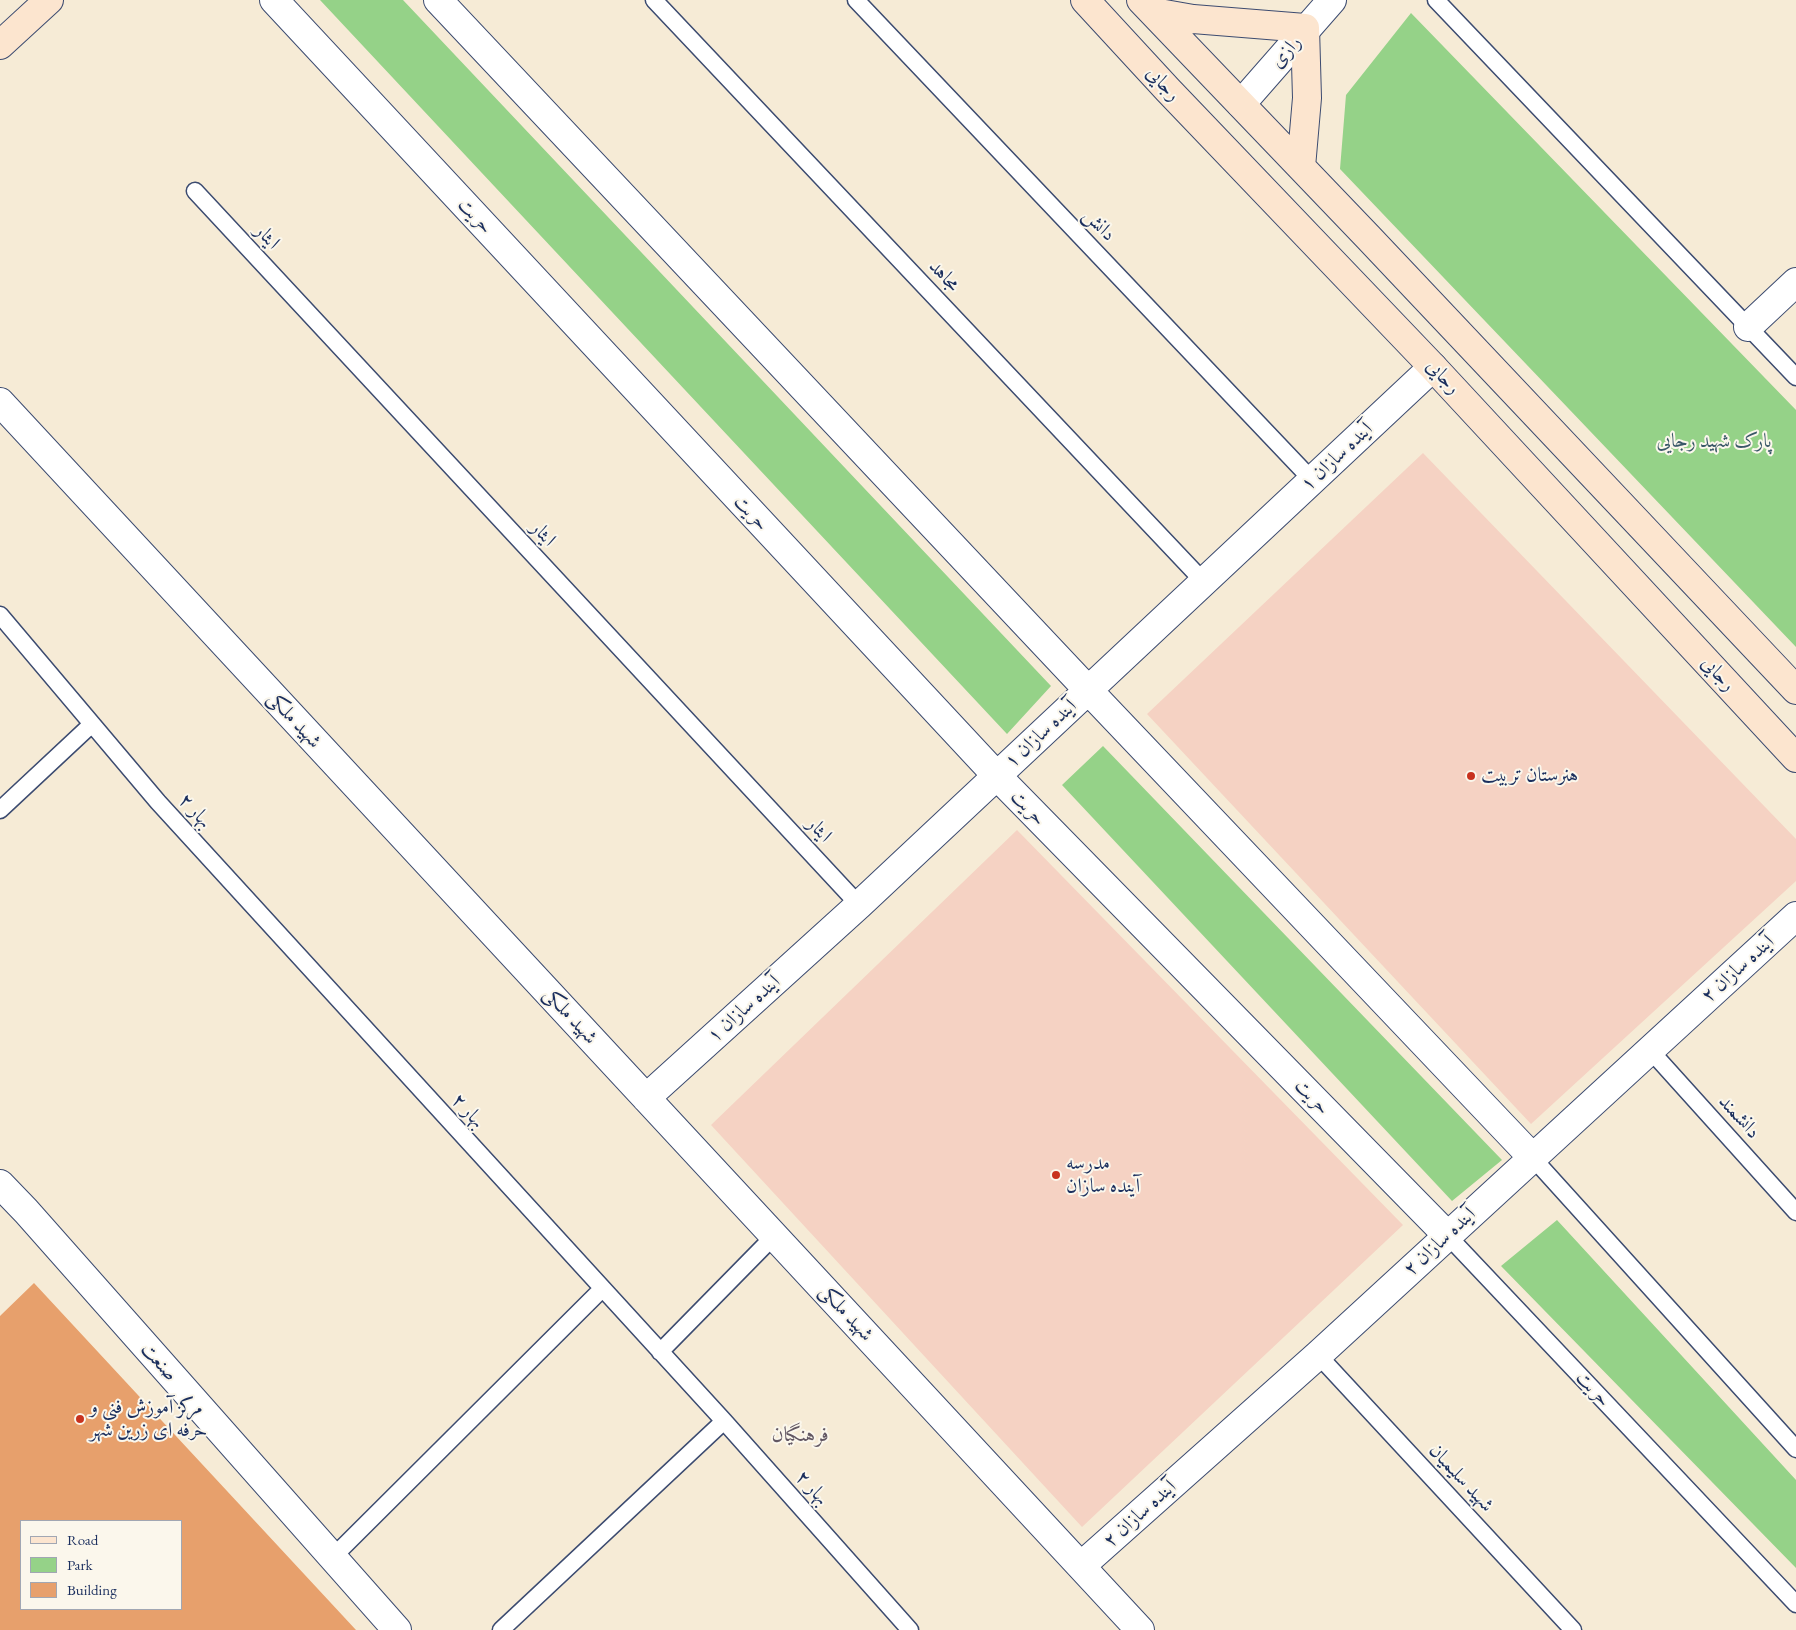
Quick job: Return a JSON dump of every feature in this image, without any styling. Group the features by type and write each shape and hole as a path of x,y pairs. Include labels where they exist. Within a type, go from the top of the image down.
{"main road":[{"path":"0,45 49,0"},
{"name":"رجایی","path":"1085,0 1208,132 1433,366 1796,758"},
{"path":"1147,6 1193,19 1305,28 1307,98 1301,167"},
{"name":"رجایی","path":"1147,6 1796,690"},
{"path":"1208,132 1241,104"},
{"path":"1559,503 1590,472"}],"street":[{"name":"حریت","path":"274,0 997,776 1447,1235"},
{"path":"438,0 1088,690 1532,1157"},
{"name":"رازی","path":"1241,104 1305,28 1332,0"},
{"path":"1748,327 1796,282"},
{"name":"آینده سازان ۱","path":"646,1098 859,905 1433,366"},
{"name":"شهید ملکی","path":"0,402 1140,1630"},
{"name":"آینده سازان ۲","path":"1081,1566 1318,1355 1796,916"},
{"name":"صنعت","path":"0,1184 398,1630"}],"lane":[{"name":"مجاهد","path":"654,0 1204,582"},
{"name":"دانش","path":"856,0 1312,480"},
{"path":"1436,0 1796,377"},
{"name":"ایثار","path":"195,191 859,905"},
{"name":"بهار ۲","path":"0,615 158,802 724,1421 910,1630"},
{"path":"0,810 92,724"},
{"name":"دانشمند","path":"1650,1050 1796,1212"},
{"path":"1532,1157 1796,1449"},
{"name":"حریت","path":"1447,1235 1796,1604"},
{"path":"660,1352 774,1236"},
{"path":"333,1557 602,1289"},
{"name":"شهید سلیمیان","path":"1318,1355 1573,1630"},
{"path":"501,1630 724,1421"}],"shaded area":[{"name":"هنرستان تربیت","path":"1423,453 1796,839 1796,881 1531,1124 1147,714"},
{"name":"مدرسه آینده سازان","path":"1017,830 1403,1225 1082,1527 711,1125"}],"green space":[{"path":"320,0 403,0 1051,686 1007,734"},
{"name":"پارک شهید رجایی","path":"1411,13 1796,410 1796,647 1340,169 1346,95"},
{"path":"1103,746 1502,1160 1452,1201 1062,785"},
{"path":"1557,1220 1796,1480 1796,1568 1501,1266"}],"building":[{"name":"مرکز آموزش فنی و حرفه ای زرین شهر","path":"34,1283 356,1630 0,1630 0,1316"}],"place":[{"name":"هنرستان تربیت","path":"1471,776"},
{"name":"مدرسه آینده سازان","path":"1056,1175"},
{"name":"مرکز آموزش فنی و حرفه ای زرین شهر","path":"80,1419"}],"district":[{"name":"فرهنگیان","path":"800,1435"}]}
